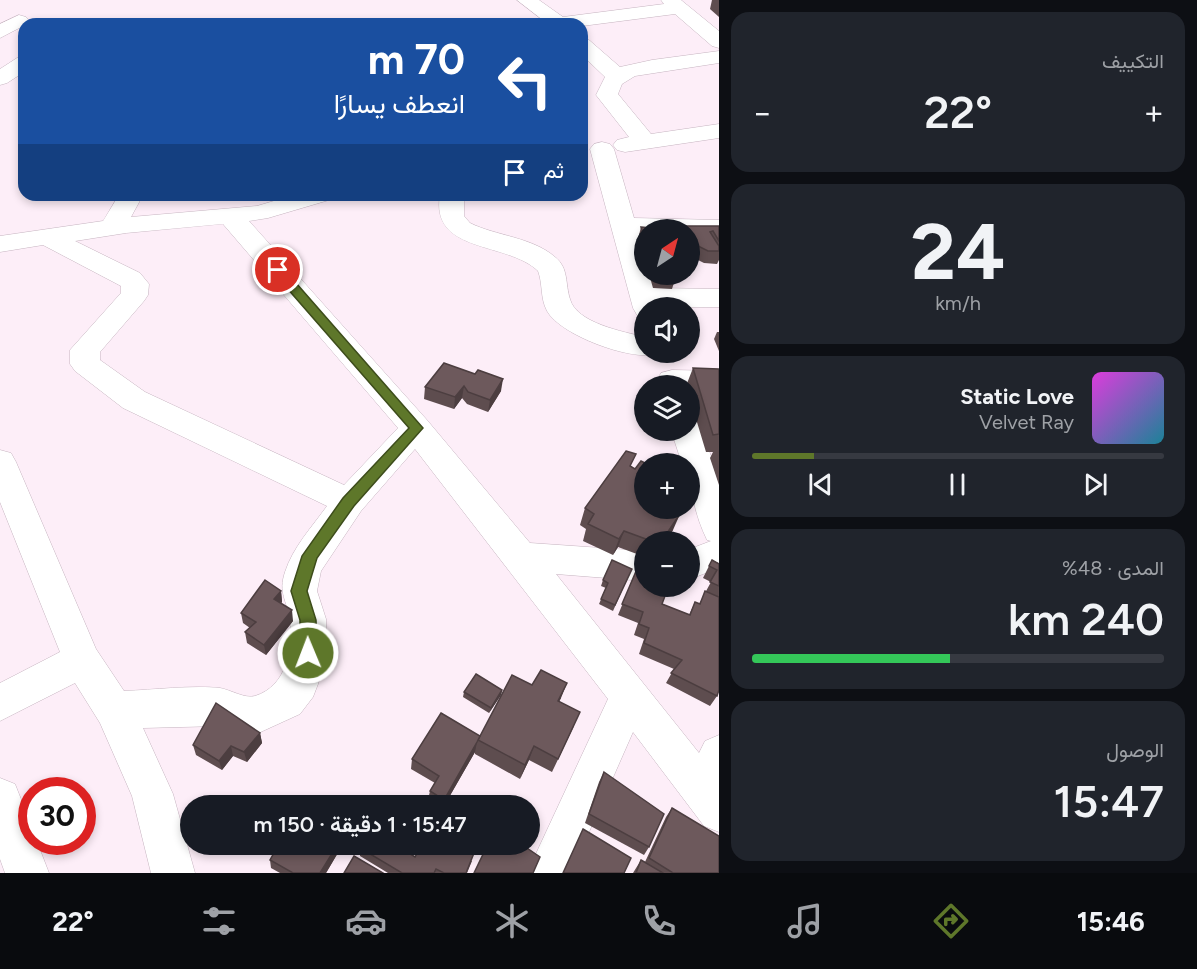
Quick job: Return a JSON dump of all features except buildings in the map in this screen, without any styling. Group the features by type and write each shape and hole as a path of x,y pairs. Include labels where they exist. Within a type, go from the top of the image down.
{"street":[{"path":"526,0 553,18"},
{"path":"588,18 675,4 718,42"},
{"path":"0,32 18,22"},
{"path":"588,49 617,76"},
{"path":"644,141 606,95 617,76 634,70 718,57"},
{"path":"0,79 18,66"},
{"path":"644,297 622,225 592,149 718,132"},
{"path":"112,227 127,201"},
{"path":"0,244 225,210 259,213 300,201"},
{"path":"452,201 451,217 454,223 464,230 517,247 548,264 554,275 558,307 568,319 585,329 634,344"},
{"path":"225,210 417,428 521,557 712,803"},
{"path":"622,225 718,228"},
{"path":"47,237 130,279 135,284 134,295 85,350 85,364 134,400 349,502"},
{"path":"700,299 718,298"},
{"path":"700,382 718,382"},
{"path":"114,710 220,708 254,716 286,701 299,684 308,653 308,620 299,591 303,571 310,556 349,502 417,428"},
{"path":"690,441 718,530"},
{"path":"2,470 82,660 114,710 152,794 173,873"},
{"path":"700,559 718,554"},
{"path":"521,557 634,565"},
{"path":"0,703 82,660"},
{"path":"549,873 629,697"},
{"path":"712,803 718,755"},
{"path":"0,800 27,873"}],"route":[{"path":"278,270 417,428 349,502 310,556 303,571 299,591 308,620 308,653"}]}
